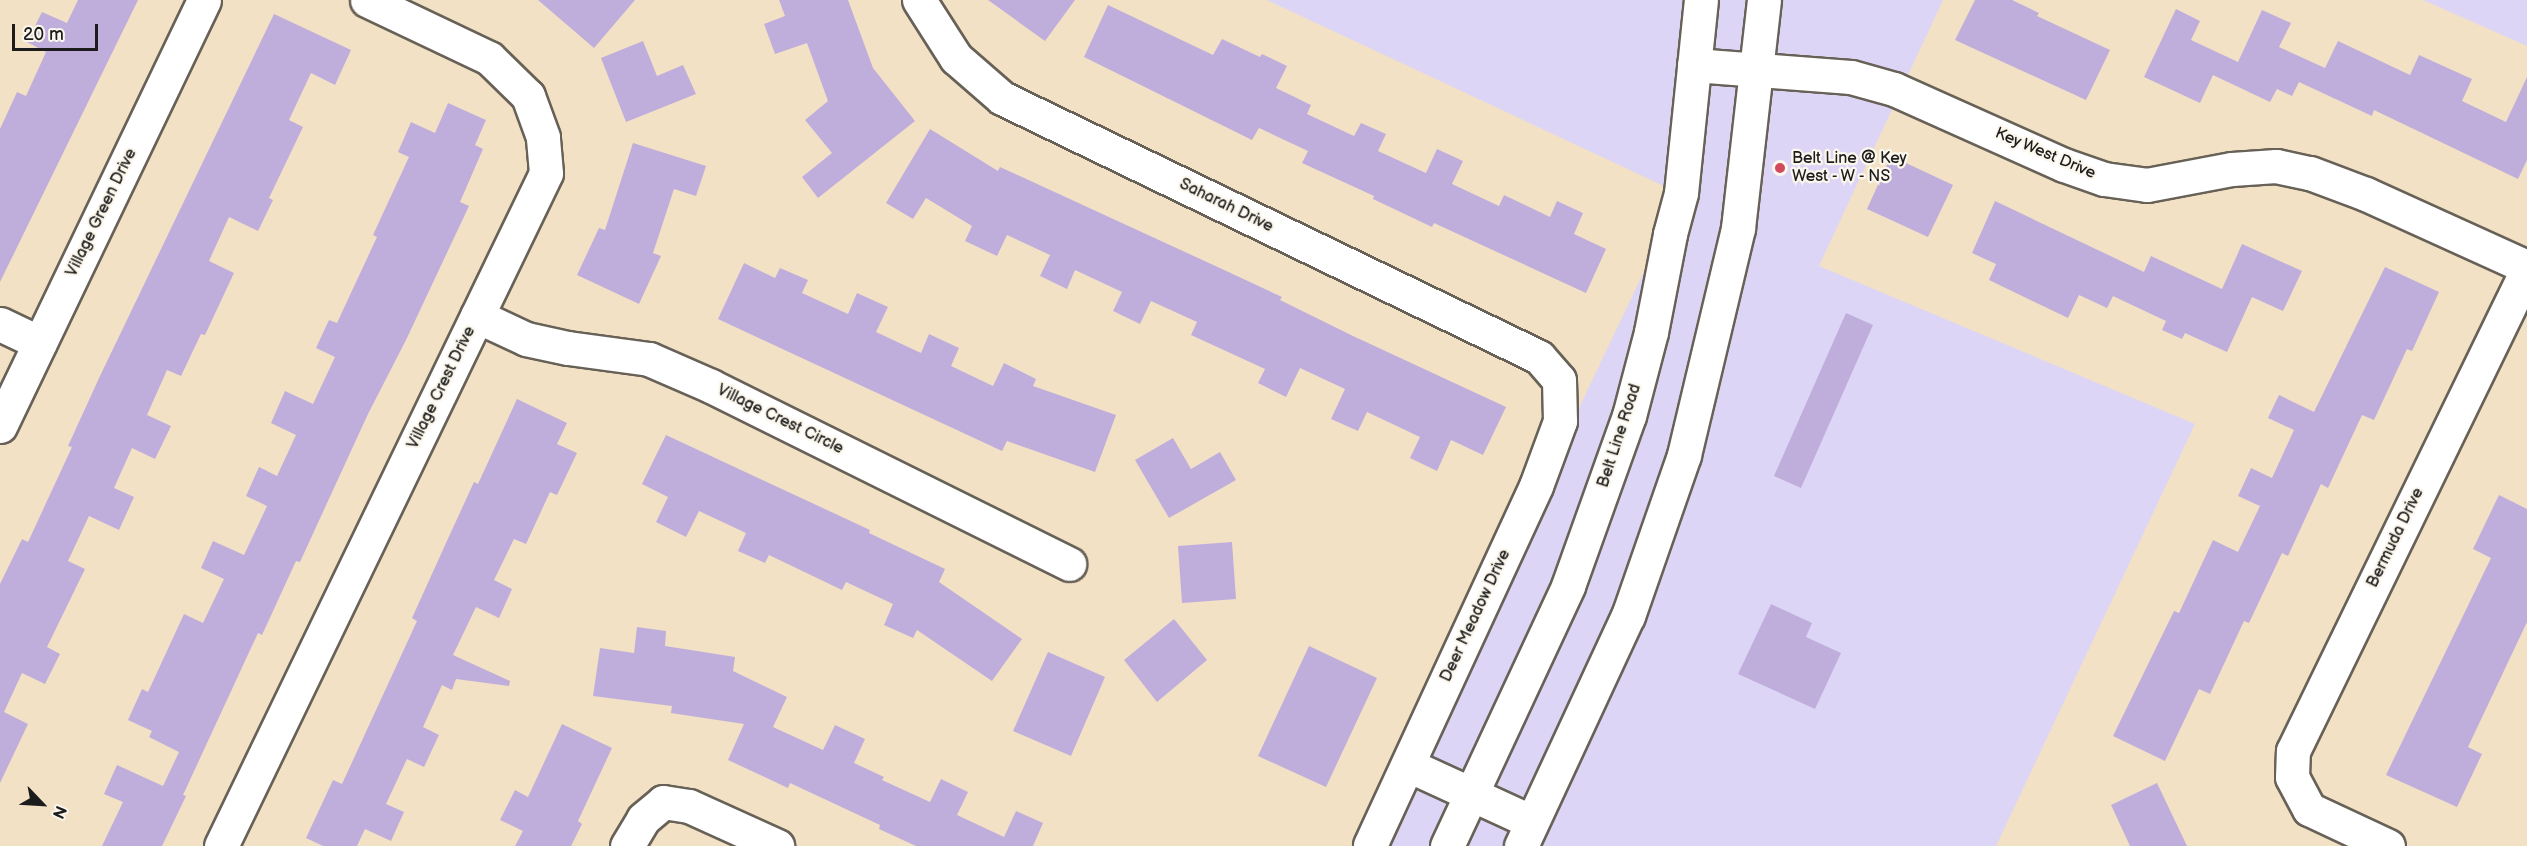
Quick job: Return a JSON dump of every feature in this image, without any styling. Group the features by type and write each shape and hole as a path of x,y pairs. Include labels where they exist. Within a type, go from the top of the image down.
{"street":[{"name":"Village Green Drive","path":"0,426 204,0"},
{"name":"Village Crest Drive","path":"221,846 546,173 543,137 528,96 489,58 367,0"},
{"name":"Saharah Drive","path":"919,0 956,58 1002,98 1539,357 1559,380"},
{"name":"Belt Line Road","path":"1447,846 1569,586 1629,416 1652,332 1670,234 1681,193 1701,0"},
{"path":"1408,765 1472,795 1526,834 1628,616 1684,455 1738,228 1758,70 1764,0"},
{"name":"Key West Drive","path":"1694,65 1851,77 1894,89 2064,165 2104,180 2147,186 2232,169 2276,166 2310,173 2367,194 2527,268"},
{"name":"Bermuda Drive","path":"2388,846 2309,809 2292,777 2293,750 2527,268"},
{"name":"Village Crest Circle","path":"477,316 526,339 568,348 649,359 721,391 1069,564"},
{"path":"0,324 40,344"},
{"name":"Deer Meadow Drive","path":"1370,846 1536,486 1560,421 1559,380"},
{"path":"627,846 643,819 663,802 700,810 777,846"}],"shaded area":[{"path":"1267,0 1943,0 1819,266 2195,424 1996,846 1370,846 1681,194"},
{"path":"2423,0 2527,0 2527,46"}],"building":[{"path":"78,0 138,0 0,282 0,129 17,92 26,96 46,52 27,42 42,12 67,23"},
{"path":"538,0 635,0 594,48"},
{"path":"779,0 848,0 873,68 915,121 818,198 802,177 832,153 805,120 828,101 807,43 775,54 764,24 785,16"},
{"path":"988,0 1075,0 1045,41"},
{"path":"1975,0 2012,0 2039,13 2037,16 2110,50 2086,100 1955,40"},
{"path":"1108,5 1213,55 1222,39 1260,57 1262,54 1287,66 1276,88 1311,105 1307,114 1354,136 1361,123 1386,134 1378,151 1426,173 1437,149 1463,161 1452,184 1499,206 1504,195 1550,217 1557,201 1583,213 1574,234 1606,249 1586,293 1434,223 1432,227 1373,199 1374,196 1302,163 1308,151 1259,128 1252,140 1084,57"},
{"path":"2176,9 2200,21 2191,40 2238,62 2262,10 2291,23 2279,47 2325,68 2338,41 2410,75 2419,55 2472,79 2462,101 2506,122 2527,77 2527,160 2518,179 2374,110 2372,116 2299,82 2292,96 2277,89 2270,102 2213,75 2200,103 2144,77"},
{"path":"274,14 351,50 335,85 311,73 289,120 303,127 269,198 273,200 258,231 229,217 209,261 234,273 205,335 201,334 181,376 167,370 147,415 171,426 155,459 132,448 114,488 134,497 119,530 89,516 68,561 85,569 47,647 60,654 45,684 22,673 4,712 28,724 0,783 0,584 22,539 28,542 72,447 68,446 100,376"},
{"path":"643,41 657,76 683,65 696,94 626,122 601,58"},
{"path":"448,103 486,120 475,145 483,149 460,202 469,206 406,340 368,414 300,562 296,561 262,635 258,633 183,795 186,796 162,846 102,846 123,802 104,794 117,765 163,786 179,752 149,737 152,731 128,720 142,689 148,692 184,614 203,623 224,579 201,568 213,541 244,555 267,506 246,496 259,467 277,476 296,435 271,423 285,391 313,404 335,357 316,348 329,320 337,323 377,237 373,235 409,157 398,152 411,122 435,133"},
{"path":"930,129 998,171 1000,167 1222,269 1282,297 1280,300 1353,336 1506,407 1483,455 1451,440 1437,471 1410,458 1420,437 1367,412 1358,431 1331,419 1345,389 1300,368 1286,397 1258,383 1265,369 1191,335 1197,322 1151,301 1140,324 1113,311 1122,292 1075,270 1067,289 1040,276 1050,255 1007,235 997,256 965,241 972,226 926,198 913,219 886,203"},
{"path":"633,143 706,166 696,196 674,189 653,253 661,256 639,304 577,275 599,228 605,230"},
{"path":"1891,156 1953,185 1928,237 1867,209"},
{"path":"1995,201 2144,272 2151,256 2222,289 2242,244 2302,271 2283,311 2252,297 2227,352 2185,333 2182,339 2162,330 2166,321 2113,296 2107,308 2079,295 2068,318 1989,280 1996,264 1972,253"},
{"path":"744,263 775,278 780,268 808,280 802,293 848,314 857,293 888,307 876,332 921,353 929,334 959,348 951,366 993,386 1004,363 1036,379 1033,386 1116,415 1095,472 1007,441 1002,451 718,319"},
{"path":"2385,267 2439,292 2412,351 2407,349 2374,420 2362,415 2328,488 2321,484 2288,556 2282,553 2249,623 2244,621 2210,694 2199,689 2165,761 2113,736 2174,611 2179,613 2213,540 2238,552 2260,506 2238,496 2251,468 2272,478 2294,430 2268,418 2279,395 2314,412"},
{"path":"1846,313 1873,325 1801,488 1774,476"},
{"path":"517,399 567,423 557,444 577,453 557,495 550,492 526,544 514,539 494,580 512,589 499,618 476,607 453,655 510,681 509,686 456,679 452,690 442,685 423,727 439,735 424,767 407,759 386,804 404,812 391,841 365,829 357,846 323,846 306,838 333,780 342,784 417,621 412,618 446,543 474,482 478,484"},
{"path":"666,435 870,530 869,533 945,569 939,582 1022,639 992,681 917,630 913,638 884,625 893,604 846,582 842,590 769,555 765,563 738,551 746,533 699,511 686,537 656,522 668,497 642,484"},
{"path":"1173,438 1191,469 1220,452 1236,480 1169,518 1135,460"},
{"path":"2499,495 2527,509 2527,622 2468,747 2482,754 2457,807 2386,775 2491,558 2473,549"},
{"path":"1232,542 1236,599 1182,603 1178,546"},
{"path":"1771,604 1812,623 1806,637 1841,653 1815,709 1738,674"},
{"path":"1174,619 1207,660 1157,702 1124,660"},
{"path":"637,627 666,631 665,646 735,657 733,671 787,697 773,727 823,750 835,725 865,739 854,763 884,777 882,780 930,802 941,779 968,792 957,815 1004,837 1016,811 1043,823 1033,846 916,846 879,829 880,825 790,783 788,788 728,760 744,724 671,713 672,706 593,696 600,648 634,653"},
{"path":"1309,646 1377,678 1326,787 1258,756"},
{"path":"1048,652 1105,677 1071,756 1013,731"},
{"path":"562,724 612,748 578,821 582,824 571,846 515,846 523,831 500,820 515,790 528,797"},
{"path":"2157,783 2187,846 2130,846 2111,805"}],"place":[{"name":"Belt Line @ Key West - W - NS","path":"1780,168"}]}
